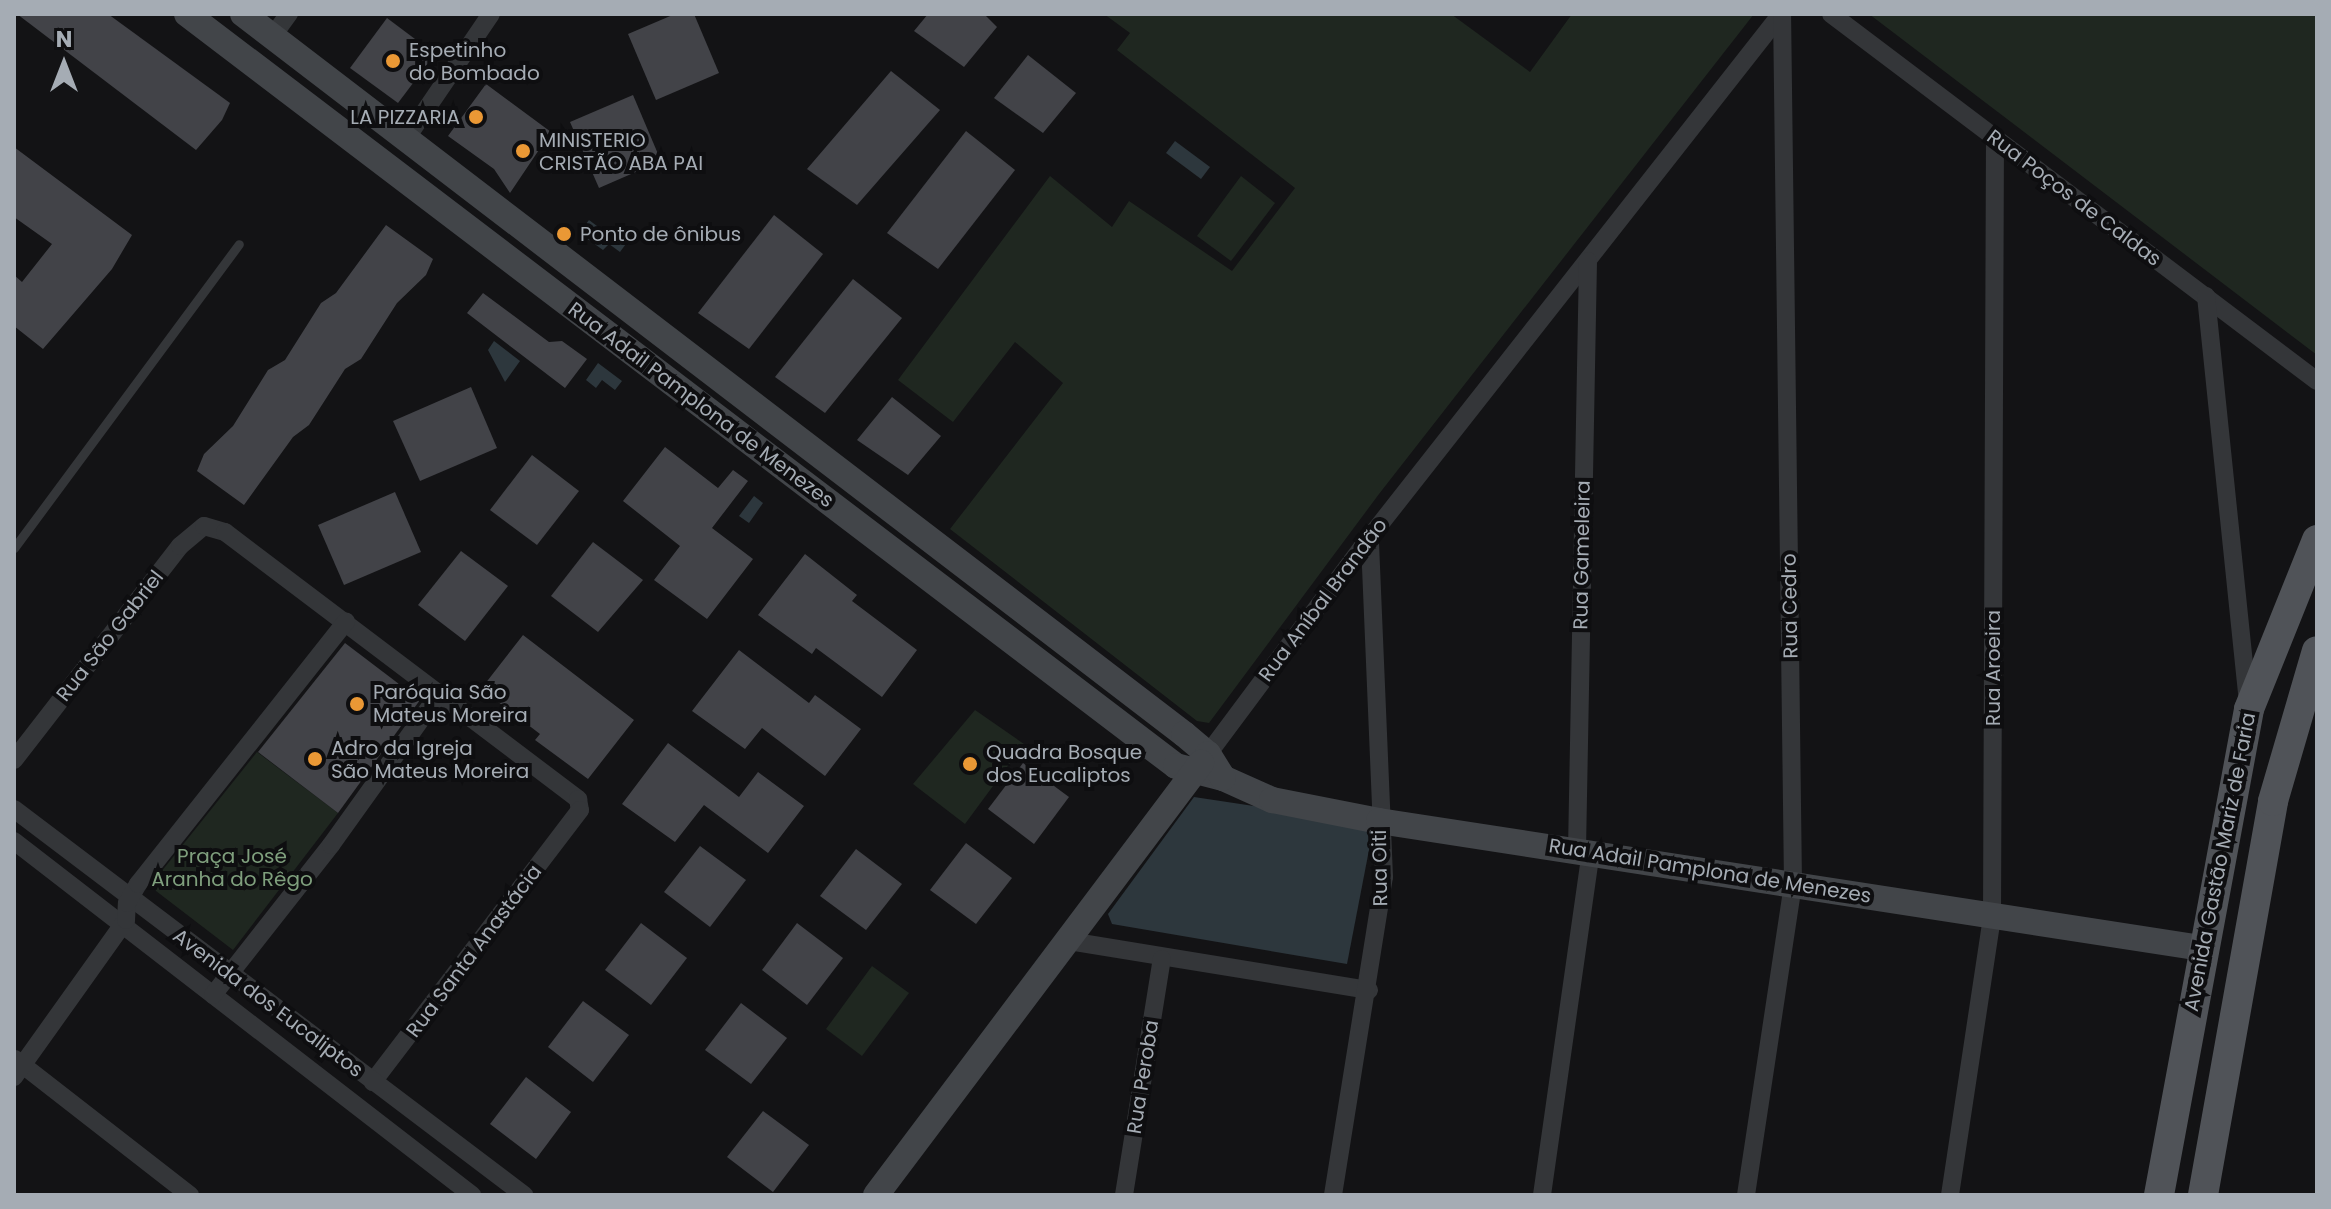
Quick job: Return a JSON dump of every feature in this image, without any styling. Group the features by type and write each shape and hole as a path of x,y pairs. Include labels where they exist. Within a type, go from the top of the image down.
{"main road":[{"name":"Rua Adail Pamplona de Menezes","path":"187,14 678,393 737,430 1176,766 1201,764"},
{"name":"Rua Adail Pamplona de Menezes","path":"243,14 1017,605 1201,764 1223,778 1272,800 1379,821 2201,948"},
{"path":"340,132 350,130 376,146 400,135"},
{"path":"403,181 421,166 448,182 461,182"},
{"path":"737,430 756,403"},
{"name":"Avenida Gastão Mariz de Faria","path":"2159,1195 2201,948 2249,709 2317,540"},
{"path":"898,553 912,554 932,569 952,556"},
{"path":"963,603 980,590 1017,605"},
{"name":"Avenida Gastão Mariz de Faria","path":"2203,1195 2273,801 2317,651"},
{"name":"Rua Aníbal Brandão","path":"876,1195 1201,764"}],"street":[{"path":"272,37 289,14"},
{"path":"400,135 491,14"},
{"name":"Rua Aníbal Brandão","path":"1201,764 1370,537 1782,14"},
{"name":"Rua Cedro","path":"1746,1195 1793,884 1782,14"},
{"name":"Rua Poços de Caldas","path":"1831,14 2317,381"},
{"name":"Rua Aroeira","path":"1950,1195 1992,916 1995,138"},
{"name":"Rua Gameleira","path":"1542,1195 1584,851 1588,261"},
{"path":"2206,296 2249,709"},
{"name":"Rua São Gabriel","path":"14,760 194,530 215,528 346,622"},
{"name":"Rua Oiti","path":"1333,1195 1369,990 1384,877 1379,821 1370,537"},
{"path":"190,1195 17,1067 124,922 130,897 346,622 439,694 213,995"},
{"name":"Rua Santa Anastácia","path":"373,1082 580,810 578,799 439,694"},
{"name":"Avenida dos Eucaliptos","path":"14,809 229,975 524,1195"},
{"name":"Avenida dos Eucaliptos","path":"14,841 124,922 213,995 472,1195"},
{"path":"1069,941 1162,959 1369,990"},
{"name":"Rua Peroba","path":"1124,1195 1162,959"},
{"path":"373,1117 391,1096"}],"lane":[{"path":"14,548 239,244"}],"green space":[{"path":"1104,14 1451,14 1530,72 1572,14 1754,14 1379,494 1209,723 1197,721 950,529 1063,383 1015,342 953,422 898,380 1050,176 1112,227 1129,201 1232,271 1295,188 1117,50 1130,33"},
{"path":"1869,14 2317,14 2317,355"},
{"path":"1241,176 1275,203 1231,261 1197,236"},
{"name":"Quadra Bosque dos Eucaliptos","path":"975,710 1024,744 965,824 913,784"},
{"name":"Praça José Aranha do Rêgo","path":"257,752 338,813 233,950 156,891 153,882"},
{"path":"872,966 909,993 862,1056 826,1029"}],"shaded area":[{"path":"1175,141 1210,167 1201,179 1166,153"},
{"path":"589,220 609,235 616,226 631,237 620,252 609,244 603,250 579,233"},
{"path":"494,341 520,361 505,382 488,350"},
{"path":"598,363 622,381 615,390 602,380 596,388 586,380"},
{"path":"754,496 763,503 749,523 739,516"},
{"path":"1194,797 1374,824 1347,964 1112,924 1108,914"}],"building":[{"path":"17,14 108,14 230,103 222,120 196,150"},
{"path":"675,14 694,14 719,73 656,100 628,34"},
{"path":"928,14 984,14 997,27 964,67 914,31"},
{"name":"Espetinho do Bombado","path":"387,18 435,54 398,103 350,68"},
{"path":"1028,55 1076,93 1043,133 994,98"},
{"path":"891,71 940,110 857,205 807,169"},
{"path":"486,84 551,132 510,193 494,169 448,136"},
{"path":"633,95 661,161 599,188 570,122"},
{"path":"966,131 1015,170 938,269 887,233"},
{"path":"14,147 132,235 112,269 43,349 14,326 14,275 22,282 52,244 14,217"},
{"path":"774,215 823,254 749,349 698,313"},
{"path":"386,225 433,259 426,275 397,303 361,359 345,369 309,425 293,437 244,505 197,471 204,454 233,426 268,370 285,360 321,303 336,293"},
{"path":"853,279 902,318 825,413 775,377"},
{"path":"483,293 549,342 562,341 587,359 565,388 467,313"},
{"path":"471,387 497,448 420,481 393,421"},
{"path":"892,397 941,436 908,475 857,440"},
{"path":"665,447 718,488 733,470 748,481 712,528 753,559 707,619 654,580 680,546 623,501"},
{"path":"532,455 579,491 537,545 490,510"},
{"path":"395,492 421,552 344,585 318,525"},
{"path":"593,542 643,580 598,632 551,596"},
{"path":"461,551 508,586 465,641 418,605"},
{"path":"805,554 857,595 852,601 917,650 882,697 816,648 812,654 758,615"},
{"path":"523,635 634,720 588,779 535,740 540,734 481,689"},
{"path":"345,643 420,700 338,813 258,752"},
{"path":"739,650 809,703 815,695 861,729 825,776 762,728 745,749 692,711"},
{"path":"668,743 739,797 758,772 804,806 768,853 704,805 675,842 622,804"},
{"path":"1023,763 1069,797 1034,844 988,809"},
{"path":"966,843 1012,878 976,924 930,890"},
{"path":"700,846 746,880 710,927 664,892"},
{"path":"856,849 902,884 866,930 820,896"},
{"path":"641,923 687,958 651,1005 605,970"},
{"path":"797,923 843,958 807,1005 762,970"},
{"path":"583,1001 629,1035 593,1082 548,1047"},
{"path":"741,1003 787,1038 751,1084 705,1050"},
{"path":"526,1077 571,1112 536,1159 490,1124"},
{"path":"763,1111 809,1145 773,1192 727,1157"}],"place":[{"name":"Espetinho do Bombado","path":"393,61"},
{"name":"LA PIZZARIA","path":"476,117"},
{"name":"MINISTERIO CRISTÃO ABA PAI","path":"523,151"},
{"name":"Ponto de ônibus","path":"564,234"},
{"name":"Paróquia São Mateus Moreira","path":"357,704"},
{"name":"Adro da Igreja São Mateus Moreira","path":"315,759"},
{"name":"Quadra Bosque dos Eucaliptos","path":"970,764"}]}
